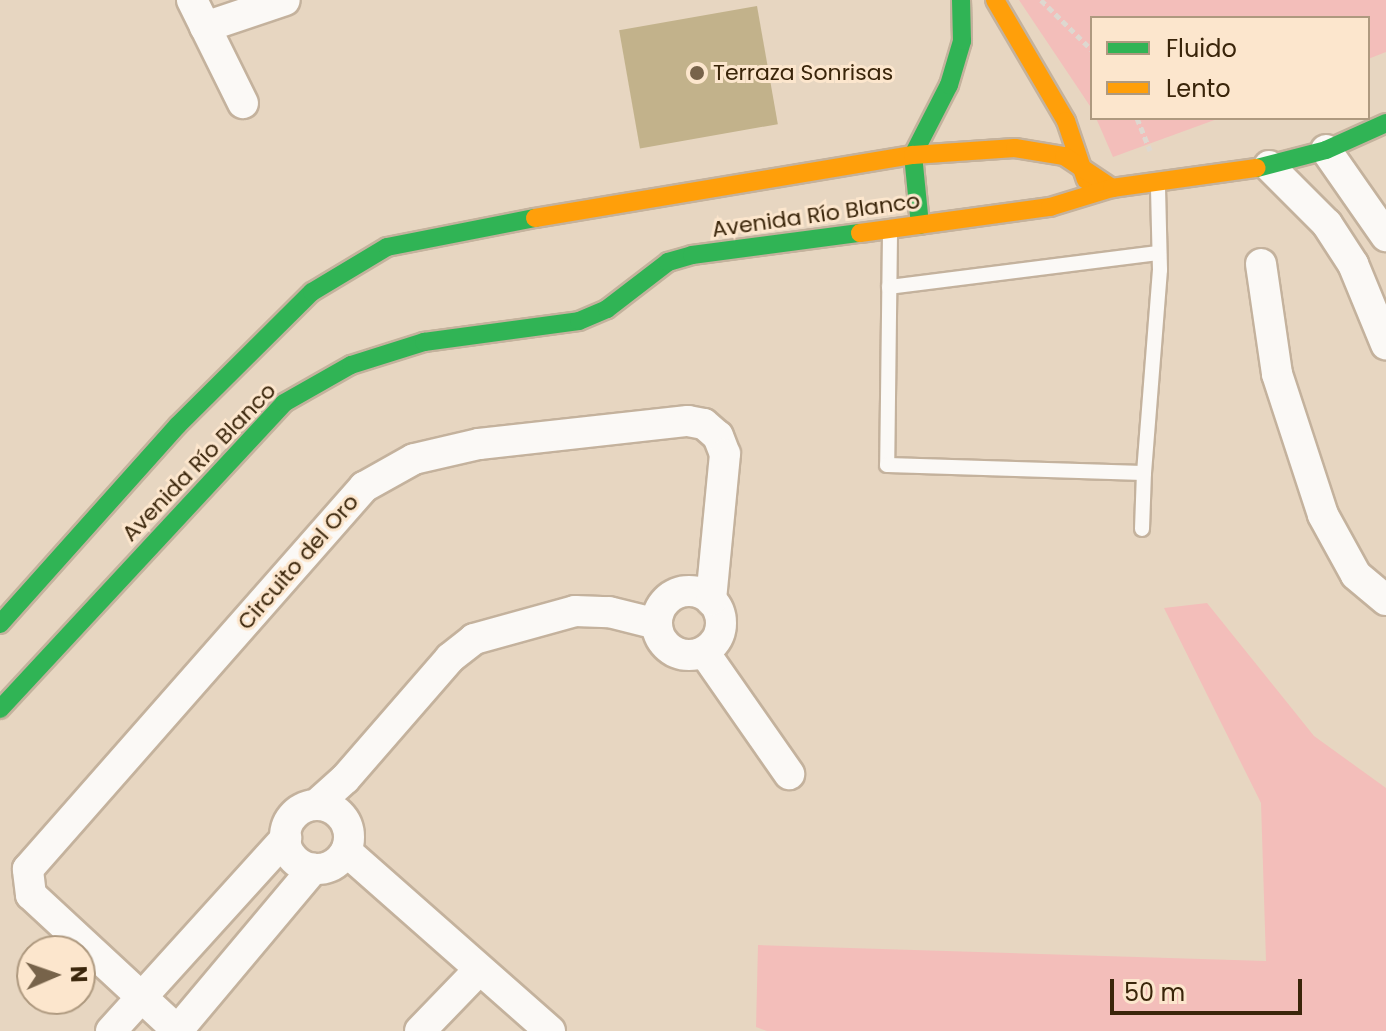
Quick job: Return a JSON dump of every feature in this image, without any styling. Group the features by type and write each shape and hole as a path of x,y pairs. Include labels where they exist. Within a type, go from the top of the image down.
{"street":[{"path":"192,0 243,103"},
{"path":"205,27 285,0"},
{"path":"920,225 913,155 949,85 962,41 961,0"},
{"path":"995,0 1066,121 1086,168 1085,198"},
{"name":"Avenida Río Blanco","path":"0,709 217,461 284,403 351,365 424,342 579,321 607,309 668,262 692,255 890,230 1085,198 1112,188 1269,166 1326,150 1386,123"},
{"name":"Avenida Río Blanco","path":"0,624 312,292 348,266 387,247 442,233 913,155 1015,148 1064,156 1086,168"},
{"path":"1326,150 1386,236"},
{"path":"1269,166 1327,224 1353,264 1386,344"},
{"path":"1086,168 1112,188"},
{"path":"1261,264 1277,374 1323,515 1356,575 1386,600"},
{"name":"Circuito del Oro","path":"177,1031 31,895 28,869 364,487 414,459 479,444 688,421 704,424 718,436 725,454 711,600"},
{"path":"688,591 711,600 718,609 720,634 704,652 691,655 668,647 657,624 666,601 688,591"},
{"path":"111,1031 286,838 294,815 316,805 345,779 450,658 474,639 575,611 609,612 657,624"},
{"path":"704,652 789,774"},
{"path":"316,805 327,806 344,819 346,851 477,972 550,1031"},
{"path":"286,838 293,858 313,869 332,866 346,851"},
{"path":"177,1031 313,869"},
{"path":"420,1031 477,972"}],"lane":[{"path":"1142,529 1159,253 1158,182"},
{"path":"890,230 887,465 1144,473"},
{"path":"889,287 1159,253"}],"path":[{"path":"1041,0 1090,48"}],"shaded area":[{"path":"1019,0 1386,0 1386,52 1370,58 1370,16 1090,16 1090,106"},
{"path":"1097,120 1215,120 1113,157"},
{"path":"1207,603 1314,736 1386,788 1386,1031 767,1031 756,1027 758,945 1266,961 1261,803 1164,608"}],"building":[{"name":"Terraza Sonrisas","path":"757,6 778,124 640,148 619,30"}],"traffic: fast":[{"path":"920,225 913,155 949,85 962,41 961,0"},
{"path":"1257,168 1326,150 1386,123"},
{"path":"0,624 178,425 312,292 387,247 535,218"},
{"path":"0,709 284,403 351,365 424,342 579,321 607,309 668,262 692,255 860,233"}],"traffic: slow":[{"path":"995,0 1066,121 1086,180"},
{"path":"535,218 913,155 1015,148 1064,156 1112,188"},
{"path":"860,233 1050,207 1112,188 1257,168"}],"place":[{"name":"Terraza Sonrisas","path":"697,73"}]}
